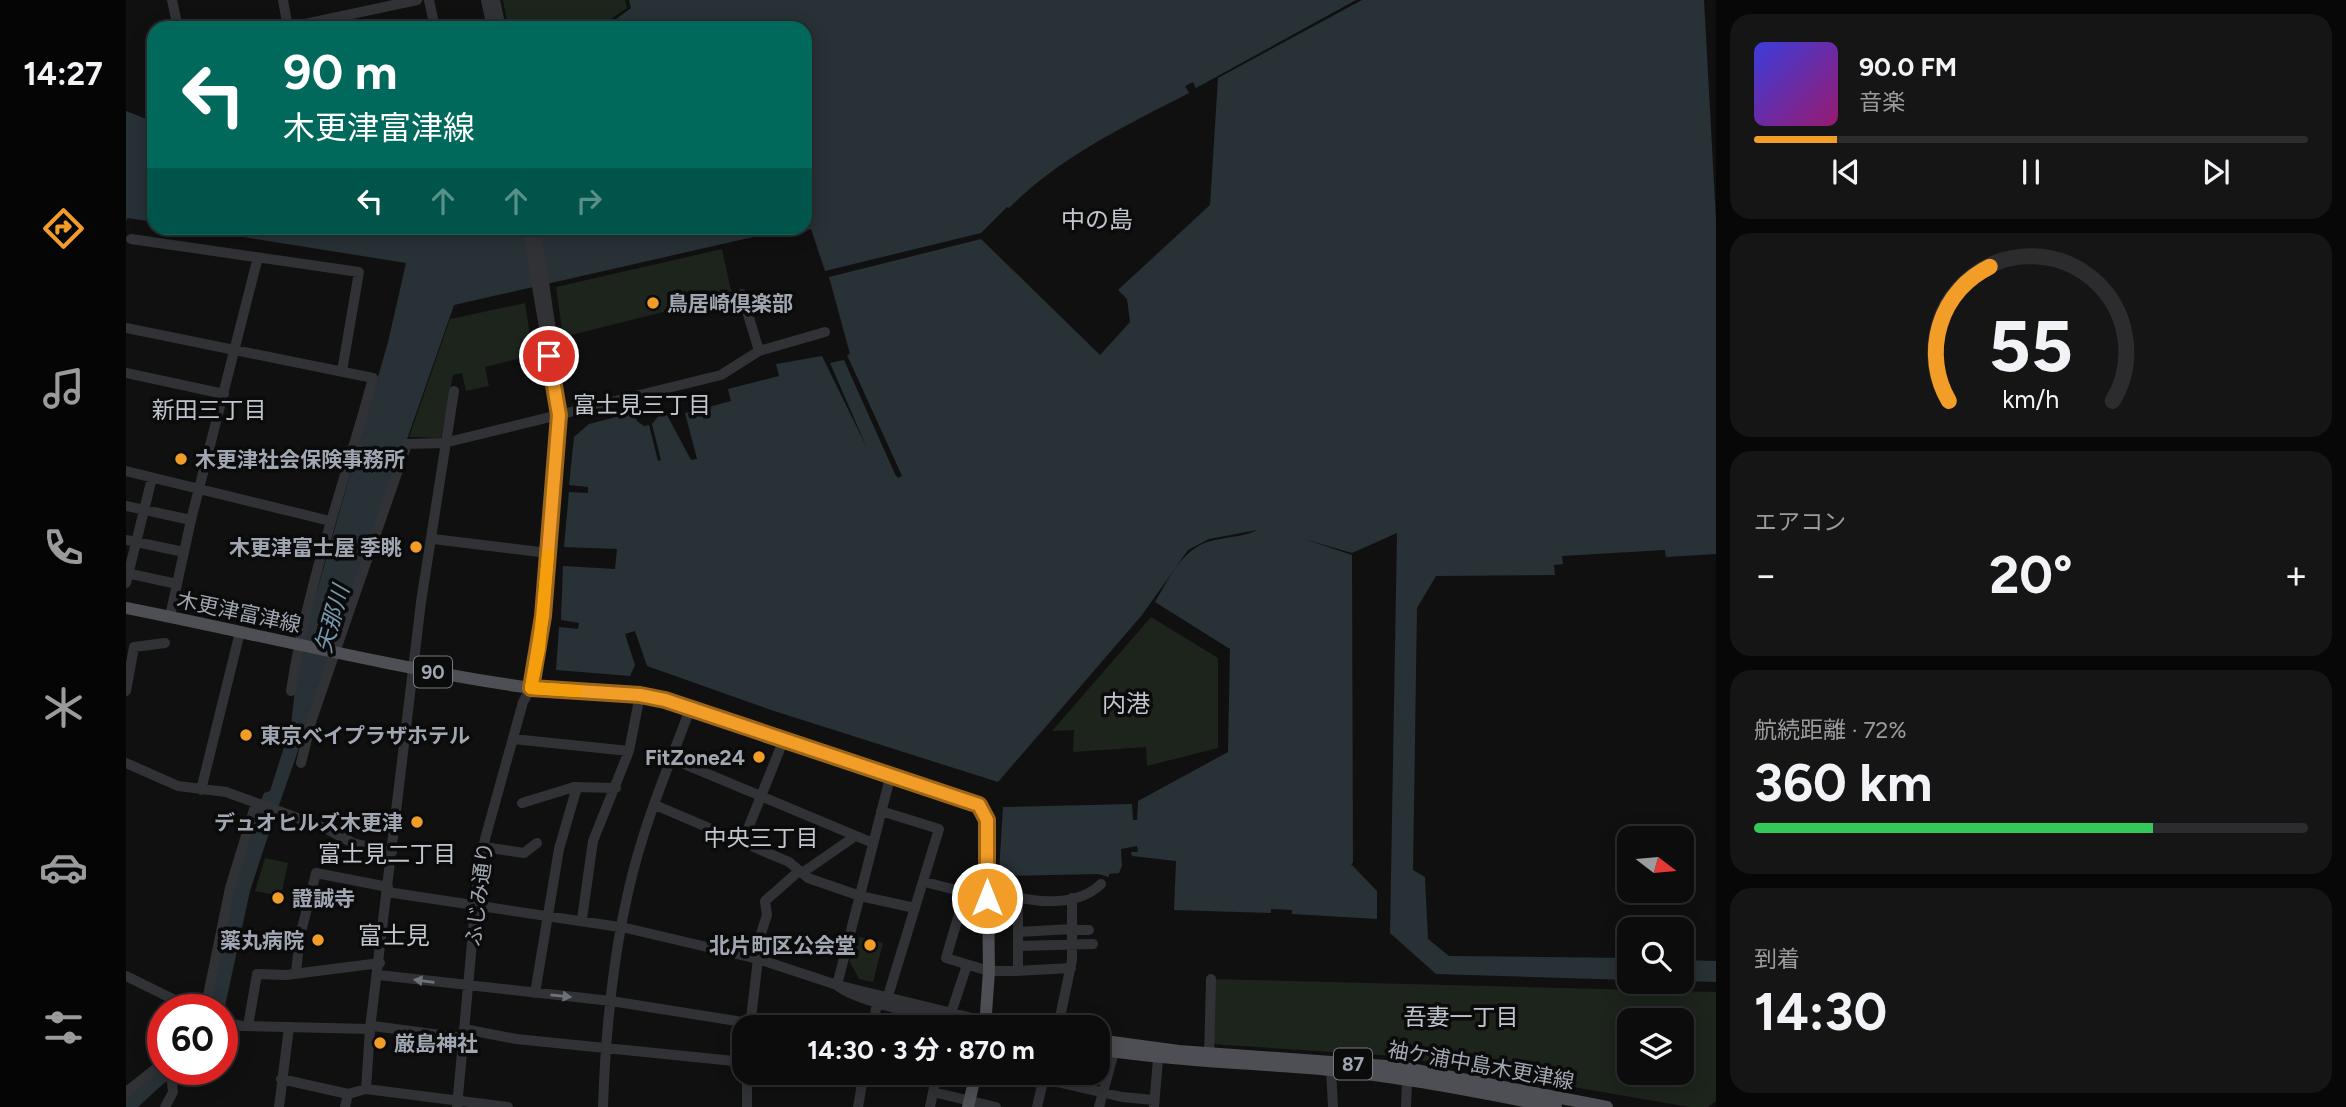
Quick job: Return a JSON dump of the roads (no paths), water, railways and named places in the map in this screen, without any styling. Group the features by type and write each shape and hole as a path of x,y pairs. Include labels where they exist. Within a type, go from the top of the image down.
{"main road":[{"path":"531,688 539,649 559,415"},
{"name":"木更津富津線","path":"126,608 414,668 531,688 640,695 891,774 984,809 987,820 989,971 986,1015"},
{"name":"袖ケ浦中島木更津線","path":"1110,1042 1209,1057 1407,1080 1556,1107"},
{"name":"袖ケ浦中島木更津線","path":"1110,1051 1158,1059 1209,1057 1401,1067 1510,1098 1607,1107"},
{"path":"969,1104 973,1085"}],"street":[{"path":"172,0 176,21"},
{"path":"283,0 287,21"},
{"path":"320,21 417,0"},
{"path":"429,0 434,21"},
{"path":"486,0 490,21"},
{"path":"495,0 500,21"},
{"path":"529,235 546,313"},
{"path":"537,235 559,415"},
{"path":"131,239 359,272 342,371"},
{"path":"170,616 191,520 258,257"},
{"path":"742,294 759,351"},
{"path":"126,328 373,378 330,521 298,645 291,691"},
{"path":"301,763 312,719 407,444 444,443 721,375 759,351 825,332"},
{"path":"126,373 224,394"},
{"path":"366,1089 414,668 444,443 454,391"},
{"path":"126,471 330,521"},
{"path":"152,478 144,510 131,541 127,577 177,583"},
{"path":"126,506 191,520"},
{"path":"433,539 548,552"},
{"path":"131,541 184,552"},
{"path":"201,790 240,632"},
{"path":"126,691 134,647 165,643"},
{"name":"ふじみ通り","path":"458,1104 484,847 513,739 531,688"},
{"path":"582,919 593,841 616,788 628,751 640,695"},
{"path":"603,1107 605,1046 634,870 690,709"},
{"path":"513,739 628,751"},
{"path":"743,841 784,739"},
{"path":"672,759 873,843"},
{"path":"126,763 178,786 226,792 325,828 353,843 392,852"},
{"path":"837,985 891,774"},
{"path":"522,803 577,787 616,788"},
{"path":"535,993 545,914 559,849 577,787"},
{"path":"208,994 233,879 257,804"},
{"path":"655,805 789,862 808,878 860,896 915,908"},
{"path":"881,811 939,830 888,996"},
{"path":"751,1015 755,959 767,915 765,901 800,872 854,837"},
{"path":"484,847 524,853 537,843"},
{"path":"296,972 300,936 316,873 388,890 476,906 582,919 623,927 755,959 837,985 888,996 936,1015"},
{"path":"925,882 965,894 1016,892 1018,967 1015,971"},
{"path":"1018,897 1032,901 1086,896 1101,884"},
{"path":"965,894 946,958 989,971 1070,968"},
{"path":"1060,1015 1070,968 1072,898"},
{"path":"1018,932 1089,930"},
{"path":"1018,946 1093,944"},
{"path":"248,1026 257,974 380,963"},
{"path":"951,1015 967,965"},
{"path":"379,975 611,1001 732,1022"},
{"path":"126,976 163,994"},
{"path":"1209,1057 1211,979"},
{"path":"837,985 842,991 929,1015"},
{"path":"875,1015 877,1002"},
{"path":"238,1024 464,1034 732,1061"},
{"path":"279,1107 289,1027"},
{"path":"1099,1107 1114,1052"},
{"path":"1078,1085 1154,1104 1158,1059"},
{"path":"1331,1070 1333,1107"},
{"path":"126,1091 147,1075"},
{"path":"281,1079 348,1094 366,1089 458,1104 508,1107"},
{"path":"1406,1107 1407,1080"},
{"path":"165,1107 173,1091 172,1085"},
{"path":"747,1085 747,1107"},
{"path":"858,1107 862,1085"},
{"path":"930,1107 934,1085"},
{"path":"1037,1107 1043,1085"},
{"path":"933,1092 969,1104 996,1107"},
{"path":"345,1107 348,1094"}],"water":[{"path":"629,0 1356,0 1196,88 1193,82 1185,86 1189,93 1072,157 1007,207 981,233 825,271 812,232 812,21 613,21 631,8"},
{"path":"1362,0 1704,0 1716,220 1716,554 1666,557 1665,550 1562,556 1563,564 1554,565 1555,575 1436,576 1417,608 1413,870 1425,877 1428,939 1449,956 1617,958 1617,980 1436,974 1390,933 1397,533 1352,553 1304,539 1352,555 1351,864 1377,891 1377,919 1292,914 1292,910 1271,909 1271,913 1174,910 1176,861 1132,856 1131,852 1138,852 1137,846 1121,849 1122,866 1119,873 1109,874 1109,877 1098,874 1009,876 1002,870 999,873 1003,807 1132,804 1133,820 1137,820 1138,801 1228,752 1230,649 1155,602 1172,573 1194,549 1204,543 1257,530 1209,539 1188,550 1142,615 998,782 771,710 647,666 635,631 625,634 635,665 630,676 556,670 559,627 578,629 579,623 561,620 563,566 615,569 617,549 564,547 569,492 588,493 588,487 569,485 574,437 589,424 635,412 637,421 644,426 649,425 658,461 661,460 652,424 661,413 667,415 691,460 697,459 685,413 690,412 689,408 696,406 698,410 731,401 728,389 779,376 776,364 822,356 867,448 830,363 844,360 895,474 898,478 902,476 847,355 850,354 829,277 981,239 1100,355 1130,322 1127,299 1118,290 1210,205 1218,78"},
{"path":"126,111 147,119 147,221 127,218 126,222"},
{"name":"矢那川","path":"231,235 762,235 454,305 264,848 250,891 228,994 212,994 245,845 264,793 270,791 291,725 299,654 388,342 406,263"},
{"path":"1694,960 1716,961 1716,982 1694,981"},
{"path":"147,1081 147,1085 162,1085 138,1107 126,1107 126,1096"}],"place":[{"name":"鳥居崎倶楽部","path":"653,303"},
{"name":"木更津社会保険事務所","path":"181,459"},
{"name":"木更津富士屋 季眺","path":"416,547"},
{"name":"東京ベイプラザホテル","path":"246,735"},
{"name":"FitZone24","path":"759,757"},
{"name":"デュオヒルズ木更津","path":"417,822"},
{"name":"證誠寺","path":"278,898"},
{"name":"薬丸病院","path":"318,940"},
{"name":"北片町区公会堂","path":"870,945"},
{"name":"厳島神社","path":"380,1043"}],"district":[{"name":"中の島","path":"1097,219"},
{"name":"富士見三丁目","path":"642,405"},
{"name":"新田三丁目","path":"209,410"},
{"name":"内港","path":"1126,703"},
{"name":"中央三丁目","path":"761,838"},
{"name":"富士見二丁目","path":"387,854"},
{"name":"富士見","path":"394,935"},
{"name":"吾妻一丁目","path":"1461,1017"}]}
